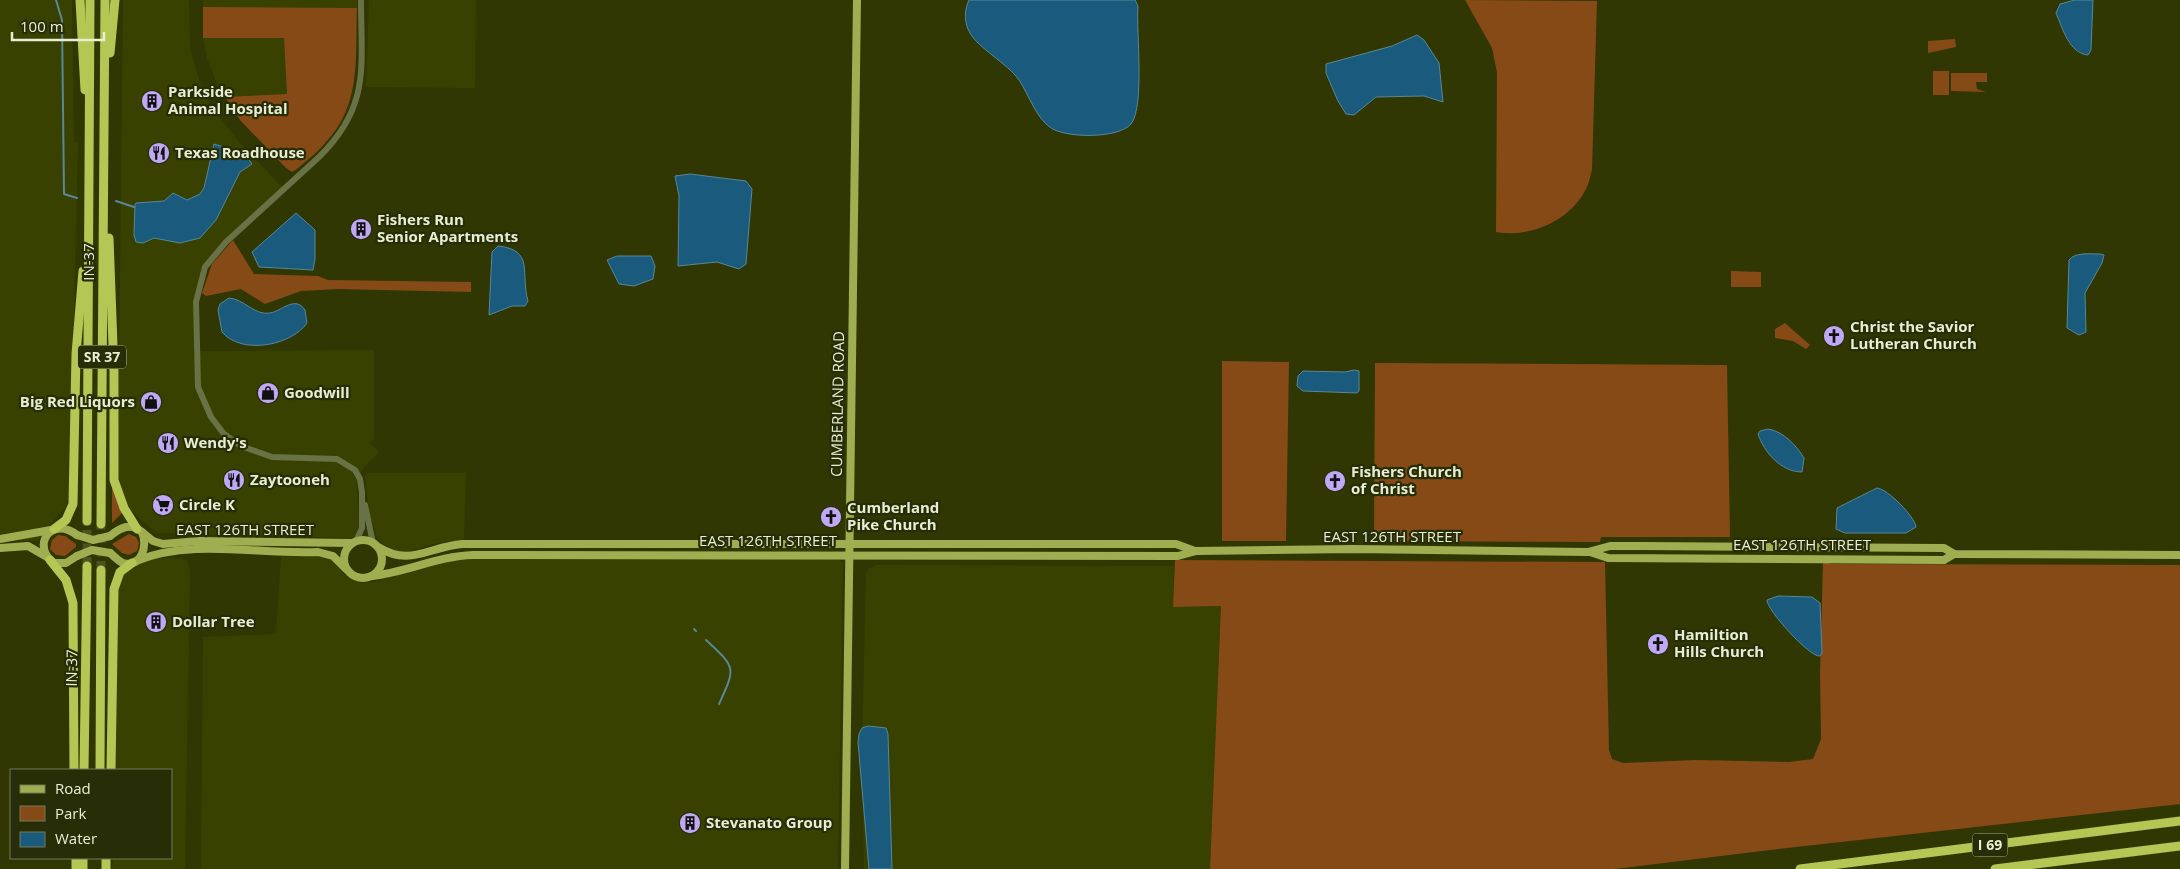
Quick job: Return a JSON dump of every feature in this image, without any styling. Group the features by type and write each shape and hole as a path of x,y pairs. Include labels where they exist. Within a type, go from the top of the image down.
{"highway":[{"path":"80,0 84,87 90,137"},
{"name":"IN-37","path":"87,520 90,0"},
{"name":"IN-37","path":"101,524 105,0"},
{"path":"105,88 115,0"},
{"path":"104,190 108,227 114,372 114,480 124,508 140,531"},
{"path":"53,529 66,520 73,504 76,354 89,213"},
{"path":"49,559 66,580 73,603 74,769"},
{"path":"111,769 114,589 120,572 134,562"},
{"name":"IN-37","path":"84,769 86,566"},
{"name":"IN-37","path":"100,769 101,570"},
{"name":"I 69","path":"1800,869 2180,821"},
{"name":"I 69","path":"1995,869 2180,846"}],"main road":[{"name":"CUMBERLAND ROAD","path":"845,869 851,544 857,0"},
{"path":"0,539 34,535 53,529 64,528 93,540 110,536 124,527 140,531 144,549 134,562 121,562 110,553 92,550 64,563 54,563 28,546 0,548"},
{"path":"49,559 44,542 53,529"},
{"name":"EAST 126TH STREET","path":"140,531 153,541 163,544 200,541 354,542"},
{"path":"365,540 376,545 382,554 382,563 379,570 372,576 358,578 346,569 344,557 346,549 354,542 365,540"},
{"name":"EAST 126TH STREET","path":"376,545 390,554 404,557 440,547 462,544 1176,544 1196,551"},
{"name":"EAST 126TH STREET","path":"1588,552 1610,546 1944,548 1954,554 2180,555"},
{"name":"EAST 126TH STREET","path":"372,576 440,558 462,556 1178,556 1196,551 1354,549 1588,552 1608,558 1944,560 1954,554"},
{"name":"EAST 126TH STREET","path":"134,562 160,554 193,550 318,552 333,556 346,569"}],"street":[{"path":"361,0 360,79 356,102 349,121 320,157 213,255 200,282 196,302 196,337 198,387 211,417 224,434 240,446 272,457 328,458 344,462 357,473 376,545"},
{"path":"354,542 362,528 362,492"}],"shaded area":[{"path":"0,0 72,0 74,142 78,142 70,497 66,506 37,541 0,540"},
{"path":"123,0 189,0 190,48 201,86 212,108 241,144 284,189 213,255 200,282 197,351 374,350 374,438 370,443 379,452 364,467 357,480 359,525 356,535 352,538 156,533 133,512 122,497 118,468"},
{"path":"203,0 357,0 357,8 203,7"},
{"path":"369,0 476,0 475,88 366,87"},
{"path":"203,38 284,38 287,94 225,97 219,89 207,58"},
{"path":"466,471 464,539 437,543 405,552 394,550 383,544 377,537 370,516 365,476 368,473 462,473"},
{"path":"281,557 326,557 335,563 343,574 361,583 375,582 442,562 470,558 834,558 843,562 838,869 201,869 203,637 276,634"},
{"path":"172,558 187,560 190,572 185,869 112,869 113,859 172,859 172,769 114,769 115,599 120,579 130,561"},
{"path":"876,565 1174,566 1173,607 1221,606 1210,869 864,869 862,744 866,574 868,569"}],"green space":[{"path":"1465,0 1597,1 1592,170 1587,187 1579,200 1570,210 1548,225 1522,232 1496,232 1497,72 1492,48"},
{"path":"203,7 357,8 354,80 351,97 345,113 337,128 322,147 292,172 240,120 225,97 287,94 284,38 203,38"},
{"path":"1955,39 1956,47 1928,53 1928,41"},
{"path":"1933,71 1949,71 1949,95 1933,95"},
{"path":"1951,73 1987,73 1987,82 1976,82 1977,89 1986,92 1951,91"},
{"path":"233,240 254,274 318,276 328,280 471,282 471,292 338,289 301,291 265,304 241,289 206,296 202,293 212,264"},
{"path":"1731,271 1761,272 1761,287 1731,287"},
{"path":"1785,323 1810,345 1806,349 1793,341 1775,338 1775,329"},
{"path":"1222,361 1289,362 1286,541 1222,541"},
{"path":"1375,363 1727,365 1730,537 1601,537 1600,542 1374,541"},
{"path":"112,486 122,513 112,523"},
{"path":"129,534 136,537 139,543 137,551 129,555 122,553 112,544"},
{"path":"58,535 65,536 76,544 76,547 65,556 56,555 50,549 52,540"},
{"path":"1175,560 1605,562 1609,750 1612,759 1623,763 1696,760 1789,762 1813,759 1821,739 1820,673 1823,562 1832,564 2180,565 2180,804 1615,869 1210,869 1221,606 1173,607"}],"water":[{"path":"969,0 1135,0 1138,6 1139,85 1138,101 1131,124 1115,132 1092,135 1068,134 1051,128 1041,118 1014,74 979,44 970,33 965,16"},
{"path":"2075,0 2093,0 2091,50 2088,55 2081,53 2071,45 2056,13 2060,4"},
{"path":"1417,35 1424,40 1439,63 1443,102 1424,96 1376,97 1354,115 1346,114 1326,73 1326,64 1392,46"},
{"path":"214,144 244,153 252,164 240,172 216,220 200,238 180,243 154,238 143,243 136,242 134,235 136,203 164,201 173,193 187,200 200,194 204,188"},
{"path":"690,174 746,181 752,189 746,264 739,269 717,262 678,266 679,196 675,176"},
{"path":"296,213 315,230 313,270 259,267 252,252"},
{"path":"498,246 510,248 522,258 528,301 525,306 512,306 489,315 492,252"},
{"path":"2079,255 2104,255 2102,263 2085,293 2086,332 2079,335 2067,328 2069,260"},
{"path":"617,256 651,256 655,266 653,279 634,286 619,284 607,260"},
{"path":"229,298 265,313 275,312 288,305 297,304 305,310 307,323 300,331 278,342 266,345 241,344 230,339 222,332 218,310 220,304"},
{"path":"1303,371 1345,372 1359,371 1359,391 1357,393 1303,391 1297,386 1298,376"},
{"path":"1768,429 1784,436 1798,449 1804,458 1802,472 1787,469 1780,465 1764,448 1758,434 1760,431"},
{"path":"1877,488 1888,493 1900,504 1911,517 1916,527 1906,533 1845,533 1836,529 1837,508"},
{"path":"1778,596 1812,597 1820,603 1822,653 1820,656 1815,655 1799,642 1773,613 1767,600"},
{"path":"868,726 886,728 888,734 892,869 869,869 858,742 862,728"}],"waterway":[{"path":"56,0 62,20 64,194 77,198"},
{"path":"116,201 134,207"},
{"path":"706,640 728,663 730,669 728,682 719,704"}],"tunnel":[{"path":"87,521 87,566"},
{"path":"101,524 101,570"}],"place":[{"name":"Parkside Animal Hospital","path":"152,101"},
{"name":"Texas Roadhouse","path":"159,153"},
{"name":"Fishers Run Senior Apartments","path":"361,229"},
{"name":"Christ the Savior Lutheran Church","path":"1834,336"},
{"name":"Goodwill","path":"268,393"},
{"name":"Big Red Liquors","path":"151,402"},
{"name":"Wendy's","path":"168,443"},
{"name":"Zaytooneh","path":"234,480"},
{"name":"Fishers Church of Christ","path":"1335,481"},
{"name":"Circle K","path":"163,505"},
{"name":"Cumberland Pike Church","path":"831,517"},
{"name":"Dollar Tree","path":"156,622"},
{"name":"Hamiltion Hills Church","path":"1658,644"},
{"name":"Stevanato Group","path":"690,823"}]}
